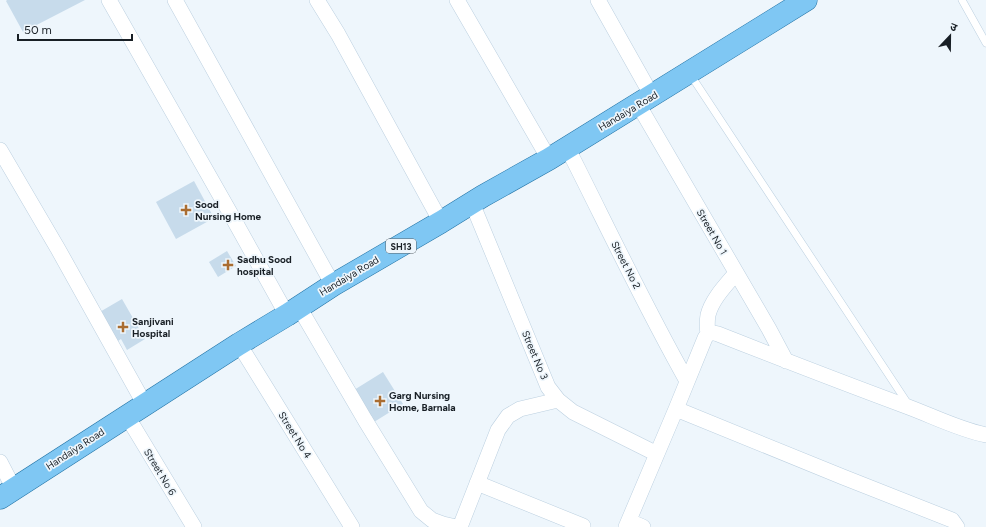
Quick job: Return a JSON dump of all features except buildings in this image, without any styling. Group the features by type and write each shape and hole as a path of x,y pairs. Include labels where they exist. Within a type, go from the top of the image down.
{"main road":[{"name":"Handaiya Road","path":"7,493 333,285 567,148 806,0"}],"street":[{"path":"109,0 233,218 365,420 421,511 432,520 456,527"},
{"path":"175,0 333,285"},
{"path":"317,0 442,222"},
{"path":"457,0 548,159"},
{"name":"Street No 1","path":"598,0 645,100 736,273 786,361"},
{"name":"Street No 2","path":"567,148 670,351 688,381"},
{"path":"0,150 58,249 145,405"},
{"name":"Street No 3","path":"472,203 548,387 558,400 573,412 657,454"},
{"path":"643,527 627,524 708,334 707,320 710,308 736,273"},
{"path":"708,334 711,332 718,334 972,432 986,436"},
{"name":"Street No 4","path":"239,344 352,527"},
{"path":"460,527 498,430 508,416 520,409 558,400"},
{"path":"676,409 952,520 957,527"},
{"name":"Street No 6","path":"127,416 194,527"},
{"path":"0,462 7,493"},
{"path":"477,483 583,526"}],"lane":[{"path":"962,0 986,43"},
{"path":"689,73 910,407"}],"place":[{"name":"Sood Nursing Home","path":"186,210"},
{"name":"Sadhu Sood hospital","path":"228,265"},
{"name":"Sanjivani Hospital","path":"123,327"},
{"name":"Garg Nursing Home, Barnala","path":"380,401"}]}
